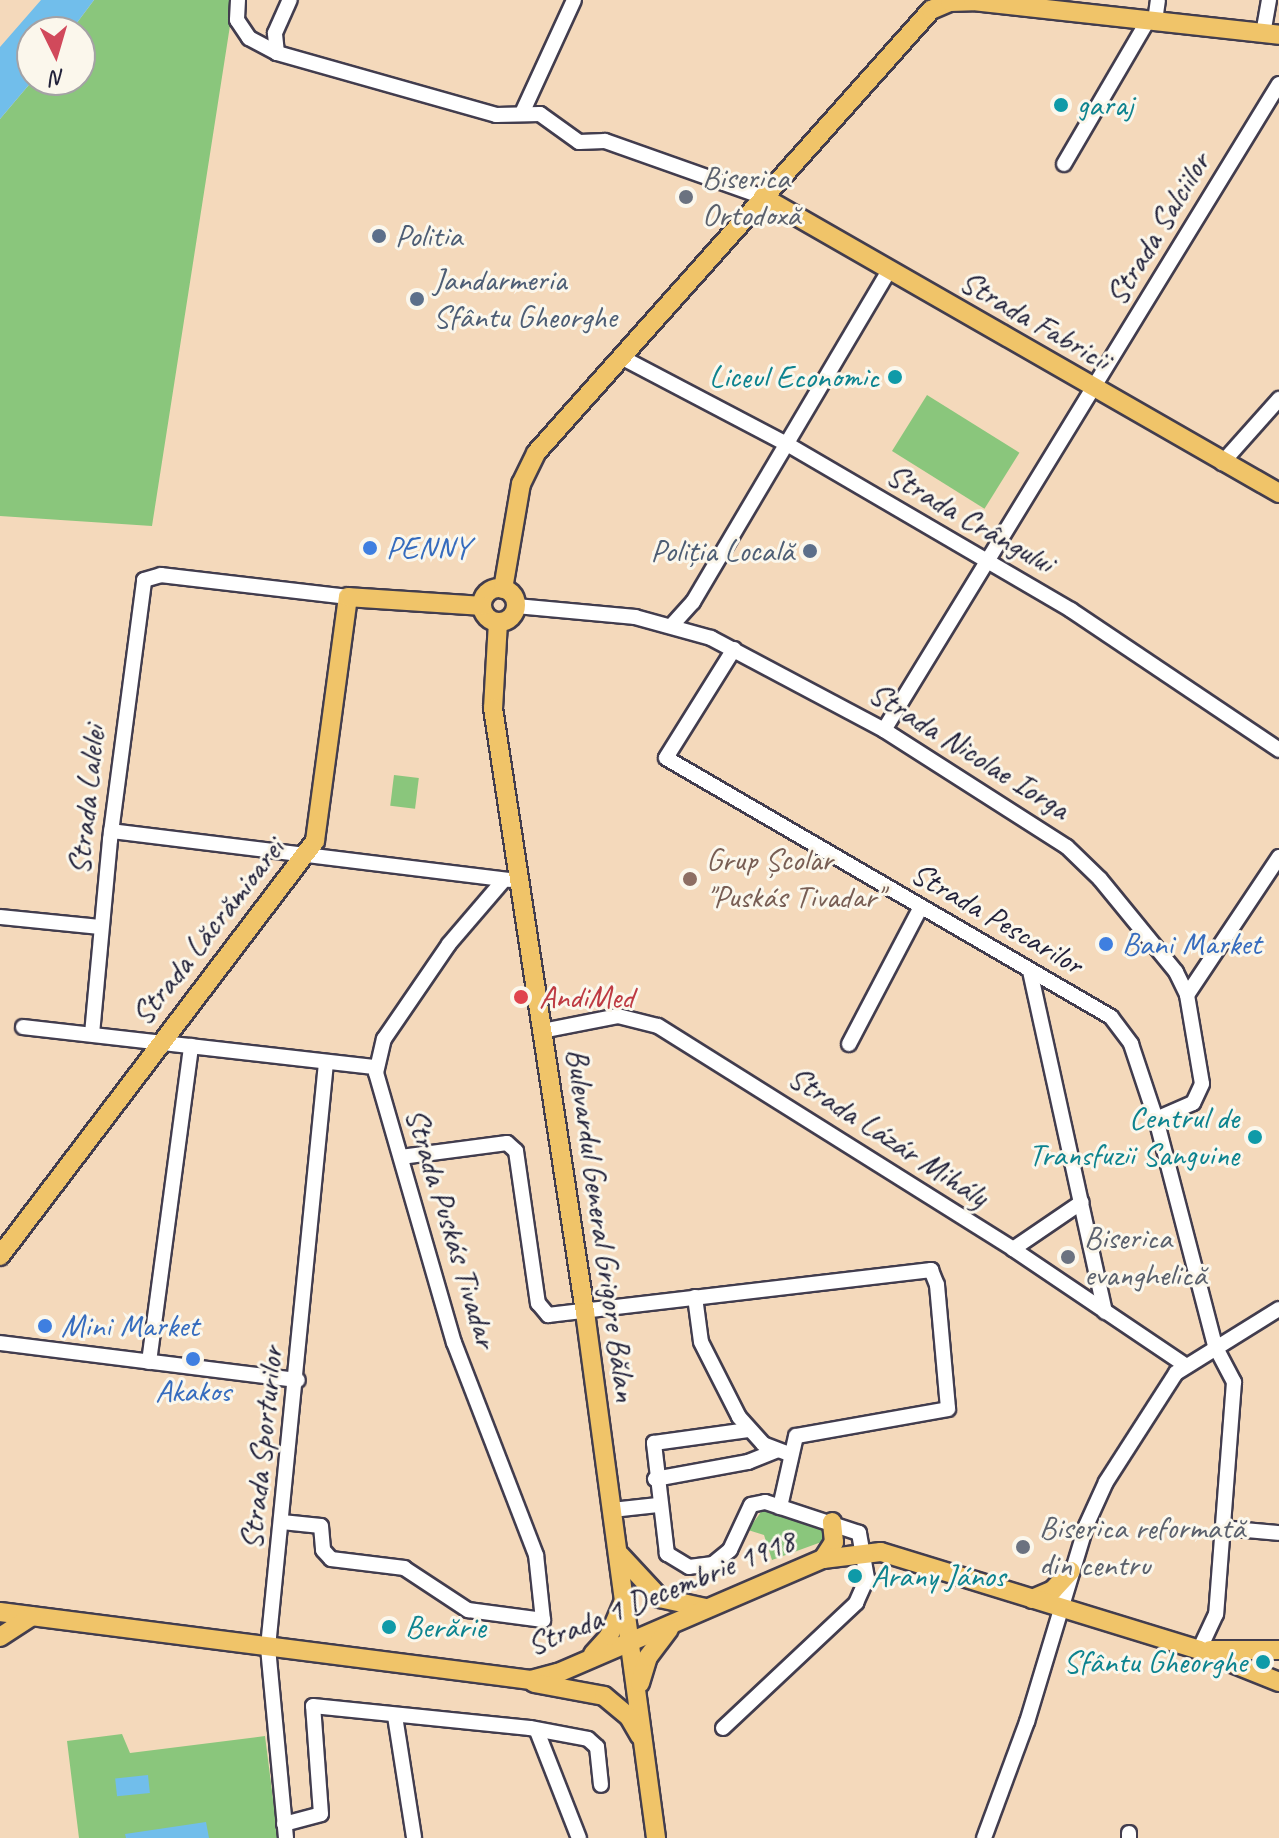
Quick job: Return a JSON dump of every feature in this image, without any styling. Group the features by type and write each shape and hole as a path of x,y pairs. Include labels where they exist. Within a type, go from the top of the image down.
{"main road":[{"path":"348,597 482,606 498,622 508,620 516,606 503,589 518,497 530,462 935,2 973,1 1271,35"},
{"name":"Strada Fabricii","path":"763,197 1093,390 1279,493"},
{"path":"482,606 488,592 503,589"},
{"name":"Strada Lăcrămioarei","path":"0,1256 305,855 318,831 348,597"},
{"name":"Bulevardul General Grigore Bălan","path":"498,622 493,708 510,880 542,1031 585,1312 656,1838"},
{"path":"823,1559 834,1542 832,1522"},
{"name":"Strada 1 Decembrie 1918","path":"2,1610 511,1680 539,1679 823,1559 867,1552 910,1557 1032,1599 1199,1650 1279,1682"},
{"path":"618,1553 660,1598 708,1608"},
{"path":"1032,1599 1053,1590 1071,1571"},
{"path":"586,1661 609,1636 625,1599"},
{"path":"0,1637 32,1616"},
{"path":"638,1693 653,1648 679,1621"},
{"path":"1199,1650 1279,1650"},
{"path":"511,1680 604,1696 629,1717 645,1744"}],"street":[{"path":"238,0 237,20 249,38 277,53 496,115 523,111 557,123 579,142 605,141 763,197"},
{"path":"277,53 275,33 290,0"},
{"path":"523,111 574,0"},
{"path":"1064,164 1151,20 1158,0"},
{"path":"1269,0 1271,35"},
{"name":"Strada Salciilor","path":"884,730 984,559 1093,390 1279,84"},
{"path":"673,624 693,602 889,271"},
{"name":"Strada Crângului","path":"621,357 787,444 1124,642 1279,750"},
{"path":"1222,463 1279,399"},
{"name":"Strada Lalelei","path":"92,1034 111,831 140,587 148,577 348,597"},
{"path":"689,630 693,602"},
{"name":"Strada Nicolae Iorga","path":"516,606 673,624 734,649 884,730 1067,847 1110,890 1176,972 1187,995 1202,1084 1193,1103 1156,1119"},
{"name":"Strada Pescarilor","path":"734,649 666,758 1119,1023 1156,1119 1215,1346 1234,1382 1215,1623 1199,1650"},
{"path":"111,831 510,880"},
{"path":"1187,995 1279,857"},
{"path":"23,1027 376,1067 380,1046 408,1004 510,880"},
{"path":"849,1044 921,907"},
{"path":"0,917 101,927"},
{"path":"1030,971 1105,1312"},
{"name":"Strada Lázár Mihály","path":"542,1031 618,1016 658,1026 1013,1249 1185,1365"},
{"path":"149,1362 191,1046"},
{"name":"Strada Sporturilor","path":"285,1831 268,1647 298,1380 326,1063"},
{"name":"Strada Puskás Tivadar","path":"282,1522 321,1526 323,1550 331,1559 404,1568 468,1610 543,1620 536,1555 454,1343 376,1067"},
{"path":"401,1157 507,1143 516,1151 538,1303 548,1315 922,1267 935,1276 947,1411 804,1432 783,1452 748,1462 655,1479"},
{"path":"1013,1249 1082,1202"},
{"path":"695,1297 701,1342 748,1430 783,1452"},
{"path":"984,1838 1064,1609 1071,1571 1106,1482 1155,1401 1185,1365 1279,1309"},
{"path":"0,1343 298,1380"},
{"path":"723,1728 856,1603 867,1578 867,1552 859,1533 780,1507 751,1505 730,1550 713,1564 697,1568 667,1554 652,1451 658,1441 748,1430"},
{"path":"780,1507 783,1452"},
{"path":"612,1510 658,1505"},
{"path":"1223,1528 1279,1533"},
{"path":"285,1831 321,1814 310,1708 588,1739 597,1747 601,1785"},
{"path":"395,1716 414,1838"},
{"path":"538,1734 579,1838"}],"green space":[{"path":"94,0 234,0 152,526 0,516 0,119 19,96 96,96 96,16 82,16"},
{"path":"927,395 1019,453 984,509 892,451"},
{"path":"394,775 419,778 415,809 390,806"},
{"path":"766,1505 829,1529 827,1540 772,1560 764,1535 748,1530"},
{"path":"122,1734 130,1753 265,1736 278,1838 79,1838 67,1741"}],"water":[{"path":"41,0 94,0 82,16 27,16"},
{"path":"16,29 16,96 19,96 0,119 0,47"},
{"path":"148,1775 150,1793 117,1796 115,1778"},
{"path":"206,1822 209,1838 126,1838 125,1834"}],"place":[{"name":"garaj","path":"1061,105"},
{"name":"Biserica Ortodoxă","path":"686,197"},
{"name":"Politia","path":"379,236"},
{"name":"Jandarmeria Sfântu Gheorghe","path":"417,299"},
{"name":"Liceul Economic","path":"895,377"},
{"name":"PENNY","path":"370,548"},
{"name":"Poliția Locală","path":"810,551"},
{"name":"Grup Școlar \"Puskás Tivadar\"","path":"690,879"},
{"name":"Bani Market","path":"1106,944"},
{"name":"AndiMed","path":"521,997"},
{"name":"Centrul de Transfuzii Sanguine","path":"1255,1137"},
{"name":"Biserica evanghelică","path":"1068,1257"},
{"name":"Mini Market","path":"45,1326"},
{"name":"Akakos","path":"193,1359"},
{"name":"Biserica reformată din centru","path":"1023,1547"},
{"name":"Arany János","path":"855,1576"},
{"name":"Berărie","path":"389,1627"},
{"name":"Sfântu Gheorghe","path":"1263,1662"}]}
